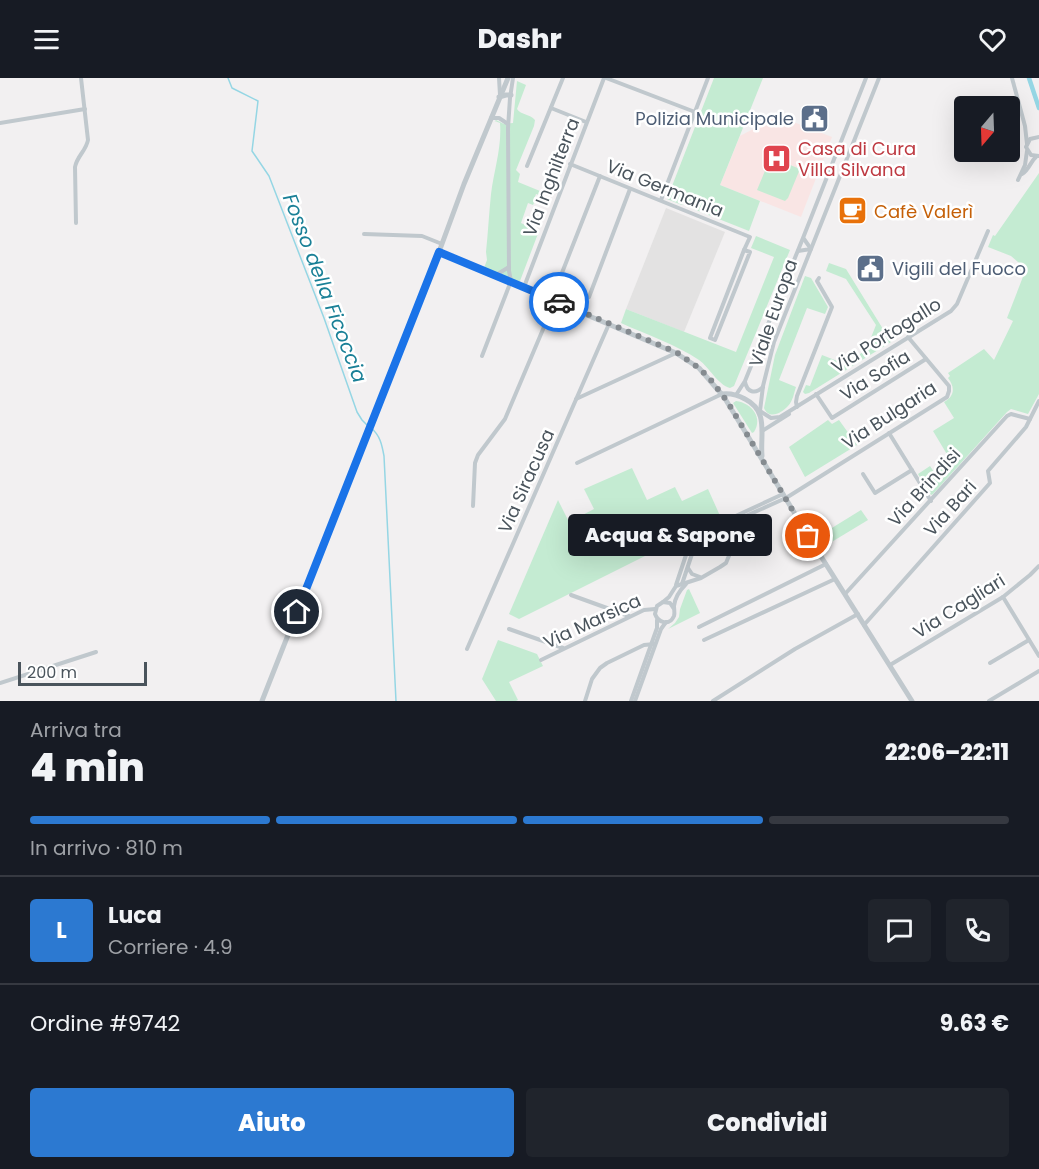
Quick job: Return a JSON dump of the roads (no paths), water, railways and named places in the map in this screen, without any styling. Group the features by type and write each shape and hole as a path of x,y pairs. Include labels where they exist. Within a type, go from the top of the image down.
{"street":[{"path":"76,224 75,167 88,140 81,78"},
{"path":"499,78 499,97"},
{"path":"262,701 490,118 508,78"},
{"path":"482,356 511,281 508,124 513,78"},
{"path":"527,166 563,78"},
{"path":"605,78 695,112"},
{"name":"Via Inghilterra","path":"524,287 605,78"},
{"path":"660,201 708,78"},
{"name":"Viale Europa","path":"736,395 745,381 866,78"},
{"name":"Viale Europa","path":"760,411 763,386 773,344 879,78"},
{"path":"1012,78 1025,126 1027,144 1027,158 1022,174"},
{"path":"499,97 511,95"},
{"path":"551,108 586,123"},
{"path":"0,123 85,109"},
{"path":"490,118 499,118 508,124"},
{"path":"1025,126 1033,137 1039,137"},
{"path":"1027,144 1033,137"},
{"path":"1027,150 1031,155 1038,156"},
{"path":"1017,180 1038,156"},
{"name":"Via Germania","path":"570,164 750,237 744,250"},
{"path":"558,283 600,176"},
{"path":"589,297 630,189"},
{"name":"Via Portogallo","path":"760,411 773,418 780,417 955,308 988,231"},
{"path":"364,234 422,236 442,244"},
{"name":"Viale Europa","path":"803,238 811,249"},
{"name":"Viale Europa","path":"798,251 811,249"},
{"path":"744,250 750,252 715,340 710,338 744,250"},
{"path":"439,252 676,352 699,368 728,403 912,701"},
{"path":"496,275 510,267"},
{"path":"797,407 797,396 832,307 817,281 819,278"},
{"path":"473,506 475,463 478,455 505,418 556,300"},
{"name":"Via Siracusa","path":"467,649 610,323"},
{"name":"Via Bulgaria","path":"785,496 948,394 949,386 908,337"},
{"path":"576,400 676,352"},
{"name":"Via Sofia","path":"816,394 832,418 926,358"},
{"name":"Viale Europa","path":"745,381 752,392 757,392 763,386"},
{"path":"577,463 722,394 736,395 748,400 760,411 763,460"},
{"path":"728,403 736,395"},
{"name":"Via Bari","path":"864,625 990,483 988,471 1026,427 1039,401"},
{"name":"Via Portogallo","path":"762,431 788,415 790,411"},
{"name":"Via Brindisi","path":"845,594 1007,416 1011,414 1030,419"},
{"path":"748,436 762,431"},
{"path":"889,433 931,501"},
{"path":"864,474 875,493 912,470"},
{"path":"710,532 785,496"},
{"path":"633,701 660,629 672,619 675,612 675,600 684,584 697,534 785,496"},
{"path":"800,522 814,514"},
{"path":"676,586 701,578 726,563 745,516"},
{"path":"676,586 691,540"},
{"path":"688,549 693,551"},
{"path":"699,627 826,564"},
{"path":"688,566 689,572 701,578"},
{"name":"Via Cagliari","path":"890,665 1003,597 1039,566"},
{"path":"704,640 835,579"},
{"name":"Via Marsica","path":"663,602 676,586"},
{"path":"571,595 630,616"},
{"path":"1003,597 1039,656"},
{"path":"653,644 657,626 655,609 663,602 670,603 674,609"},
{"name":"Via Marsica","path":"541,660 645,609 655,609"},
{"path":"713,701 858,614"},
{"path":"657,619 666,622"},
{"path":"509,629 564,649"},
{"path":"990,663 1029,639"},
{"path":"585,701 592,679 600,668 641,646 653,644"},
{"path":"0,684 96,652"},
{"path":"989,701 1039,671"}],"waterway":[{"name":"Fosso della Ficoccia","path":"228,78 232,88 258,101 252,151 269,176 324,318 357,412 367,425"},
{"path":"1029,78 1039,108"},
{"name":"Fosso della Ficoccia","path":"371,428 379,437 384,456 396,701"}],"place":[{"name":"Polizia Municipale","path":"815,118"},
{"name":"Casa di Cura Villa Silvana","path":"777,158"},
{"name":"Cafè Valerì","path":"853,211"},
{"name":"Vigili del Fuoco","path":"871,268"},
{"name":"Acqua & Sapone","path":"808,536"}]}
